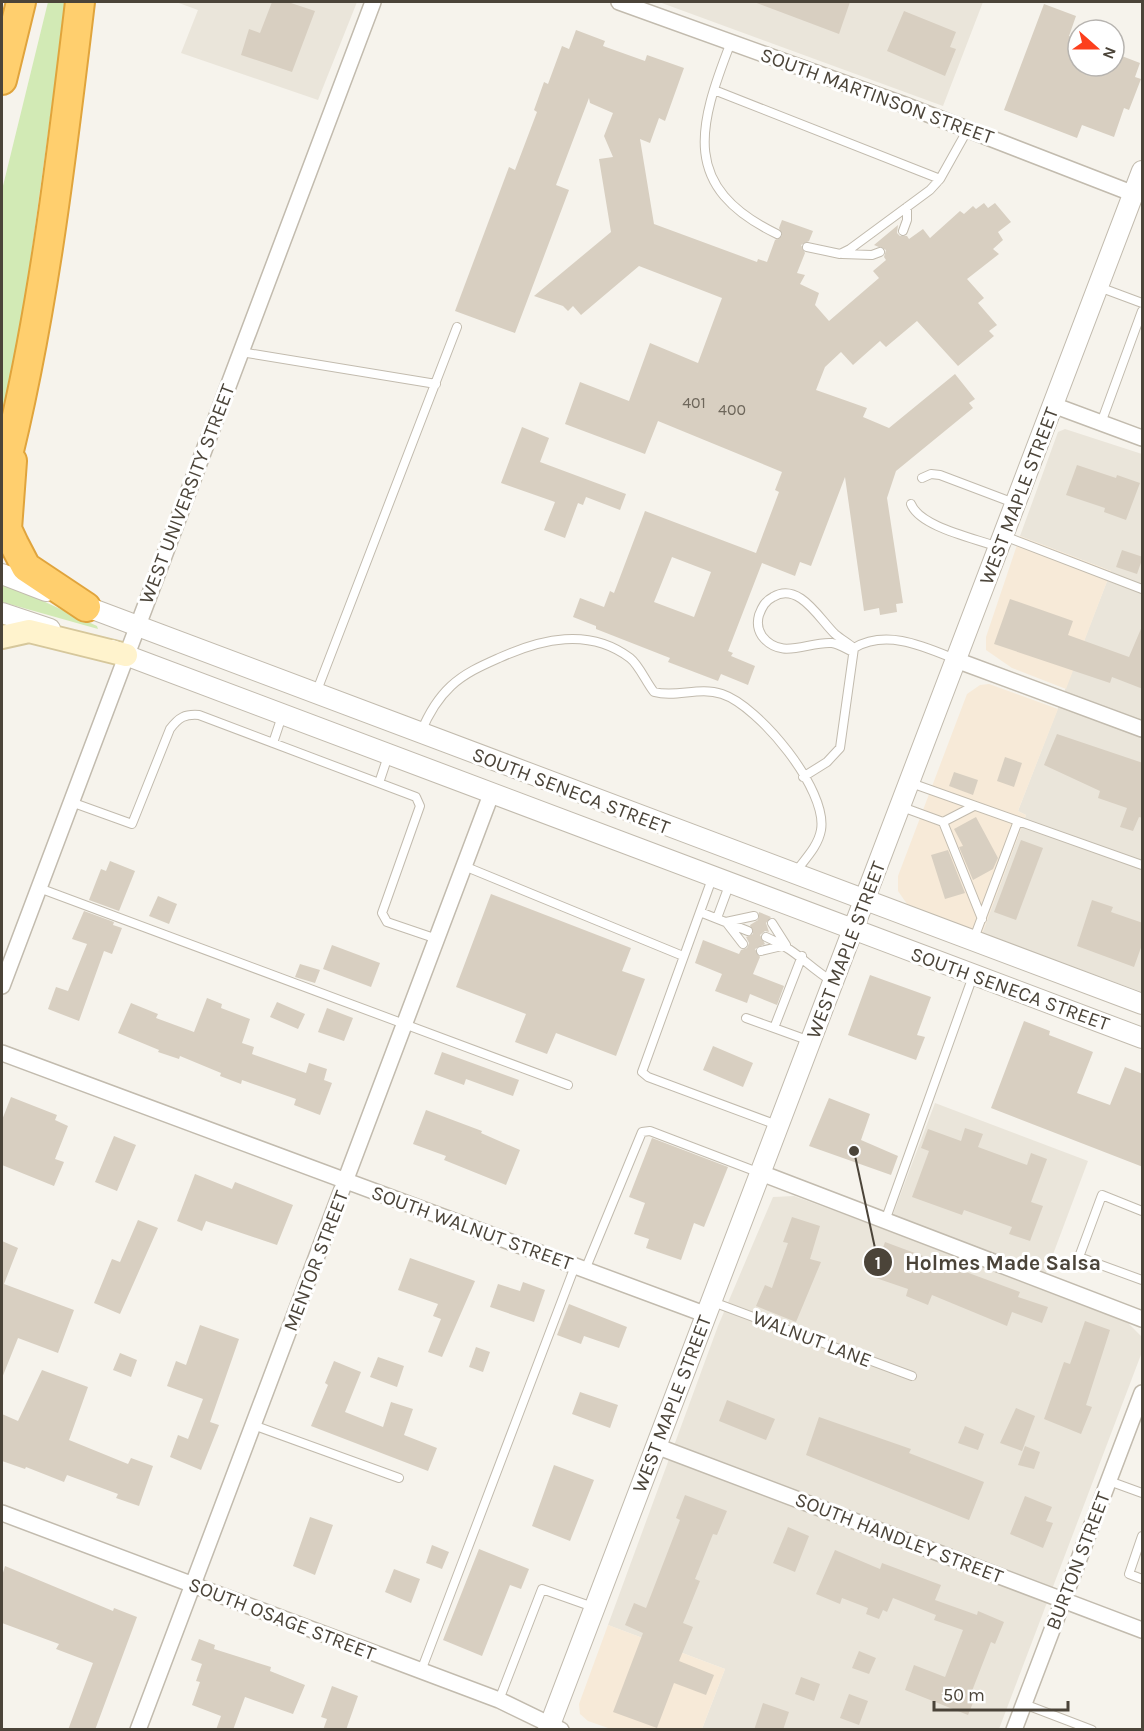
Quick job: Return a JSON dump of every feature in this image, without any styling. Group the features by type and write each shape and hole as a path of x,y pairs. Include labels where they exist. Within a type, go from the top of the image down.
{"highway":[{"path":"2,80 21,2"},
{"path":"2,479 41,284 80,2"},
{"path":"17,412 7,529 26,567 86,608"}],"main road":[{"path":"2,637 29,631 126,655"}],"street":[{"name":"WEST UNIVERSITY STREET","path":"2,986 373,2"},
{"name":"SOUTH MARTINSON STREET","path":"619,2 968,129 1134,194"},
{"name":"WEST MAPLE STREET","path":"553,1728 594,1608 1143,171"},
{"path":"1053,405 1143,438"},
{"name":"SOUTH SENECA STREET","path":"2,574 86,608 794,875 1143,1004"},
{"name":"SOUTH SENECA STREET","path":"2,613 126,655 1143,1038"},
{"path":"956,660 1143,729"},
{"name":"MENTOR STREET","path":"138,1730 492,792"},
{"name":"SOUTH WALNUT STREET","path":"2,1053 580,1268 709,1308"},
{"path":"761,1173 1143,1319"},
{"name":"BURTON STREET","path":"1014,1730 1143,1393"},
{"name":"SOUTH HANDLEY STREET","path":"656,1446 1143,1630"},
{"name":"SOUTH OSAGE STREET","path":"2,1513 499,1700 553,1728"}],"lane":[{"path":"731,42 704,121 704,141 712,176 737,211 749,221 777,234"},
{"path":"714,90 940,179"},
{"path":"840,254 907,207 940,179 968,129"},
{"path":"903,231 907,220 907,207"},
{"path":"807,247 840,254 872,255 880,252"},
{"path":"1098,287 1143,303"},
{"path":"1101,423 1143,311"},
{"path":"316,694 458,327"},
{"path":"241,352 435,384"},
{"path":"922,478 931,474 940,476 1016,503"},
{"path":"910,504 914,513 927,522 1001,541 1143,589"},
{"path":"783,593 794,596 811,605 834,633 853,650 834,643 783,649 770,644 760,635 757,621 763,604 773,596 783,593"},
{"path":"421,734 434,705 450,686 472,669 527,645 550,639 574,638 594,642 632,659 654,692 665,695 706,690 724,694 750,711 770,730 803,777 820,812 821,830 811,852 794,875"},
{"path":"803,777 826,762 840,748 853,650 868,640 908,642 956,660"},
{"path":"71,802 132,824 170,729 178,718 188,714 199,715 416,797 420,806 382,913 387,922 437,939"},
{"path":"273,743 283,714"},
{"path":"379,783 389,754"},
{"path":"909,783 1143,866"},
{"path":"900,806 944,822 974,806"},
{"path":"973,941 1018,821"},
{"path":"944,822 982,919"},
{"path":"464,866 683,956"},
{"path":"721,880 700,912 642,1072 648,1077 779,1126"},
{"path":"717,918 721,880"},
{"path":"39,888 568,1085"},
{"path":"700,912 748,931"},
{"path":"726,922 754,916"},
{"path":"726,922 743,944"},
{"path":"772,923 786,945"},
{"path":"766,937 786,945 802,956 807,966 834,983"},
{"path":"761,951 786,945"},
{"path":"774,1028 802,956"},
{"path":"885,1221 974,975"},
{"path":"746,1018 811,1042"},
{"path":"421,1671 580,1268 642,1132 646,1130 761,1173"},
{"path":"1143,1211 1102,1195 1079,1257 1143,1280"},
{"name":"WALNUT LANE","path":"709,1308 912,1376"},
{"path":"253,1425 399,1478"},
{"path":"1109,1481 1143,1493"},
{"path":"1143,1536 1129,1574 1143,1579"},
{"path":"499,1700 542,1589 594,1608"},
{"path":"1024,1704 1092,1730"}],"shaded area":[{"path":"176,2 357,2 318,100 181,53 198,10"},
{"path":"659,2 983,2 943,106"},
{"path":"1065,429 1142,454 1142,992 982,934 1026,815 1018,811 1111,571 1020,536 1058,432"},
{"path":"1020,536 1111,571 1066,689 1012,668 986,650 986,637"},
{"path":"989,684 1058,709 1018,811 1026,815 982,934 907,904 898,891 898,876 967,694 980,685"},
{"path":"935,1103 1088,1161 1040,1289 1128,1323 1142,1337 1142,1352 999,1729 702,1729 725,1669 608,1625 718,1326 773,1197 794,1196 887,1230"},
{"path":"608,1625 725,1669 702,1729 611,1729 588,1721 580,1714 579,1704"}],"green space":[{"path":"48,2 66,2 27,285 2,439 2,190"},
{"path":"2,582 97,626 98,629 2,602"}],"building":[{"path":"272,2 288,2 315,11 292,72 241,55 249,29 260,33"},
{"path":"754,2 850,2 839,34"},
{"path":"1044,4 1076,16 1075,18 1066,18 1066,78 1126,78 1126,58 1140,63 1135,77 1141,79 1129,110 1124,108 1114,137 1082,125 1077,138 1004,110"},
{"path":"904,11 956,32 950,47 956,49 945,76 887,51"},
{"path":"576,30 605,41 603,46 645,61 647,55 684,68 665,121 659,118 650,143 640,139 654,224 757,262 758,259 767,262 775,240 782,236 779,228 782,220 813,231 809,241 801,245 805,253 797,273 805,275 800,284 819,293 815,305 829,321 879,278 873,271 886,260 884,257 886,250 874,245 898,225 897,233 900,236 907,236 909,239 923,229 930,238 960,211 964,214 973,206 976,209 984,203 988,208 995,203 1011,222 998,232 1003,240 993,249 999,254 967,279 984,298 978,303 997,325 989,331 994,336 958,366 917,321 886,347 880,341 853,365 841,352 825,367 816,390 867,408 863,417 889,428 955,374 975,399 969,403 973,408 896,471 887,498 903,603 896,604 897,612 880,615 879,608 864,611 845,477 811,566 800,562 795,576 762,563 728,651 733,653 731,656 755,666 748,685 721,674 718,681 668,662 670,658 596,629 596,626 573,617 580,598 604,607 610,591 614,593 645,511 756,553 779,492 775,490 782,472 658,421 645,454 565,424 580,382 629,401 650,343 698,363 722,298 639,266 581,315 573,306 568,311 563,306 534,296 611,232 599,159 613,157 604,136 613,113 590,103 589,98 556,185 569,190 515,333 455,311 509,167 515,170 537,112 534,110 544,82 548,84 562,46 569,49","holes":["672,557 711,572 694,617 654,602"]},
{"path":"522,427 549,438 540,462 626,494 620,510 586,497 583,505 578,503 565,538 544,530 555,502 501,483"},
{"path":"1077,465 1140,483 1126,520 1104,512 1105,508 1066,495"},
{"path":"1122,550 1143,557 1137,574 1116,567"},
{"path":"1010,599 1073,621 1068,635 1129,657 1143,624 1143,689 1112,677 1110,683 994,644"},
{"path":"1057,734 1143,763 1143,818 1139,817 1133,831 1120,827 1127,808 1098,798 1100,791 1044,765"},
{"path":"1005,757 1022,763 1014,787 997,781"},
{"path":"954,772 978,780 973,795 949,786"},
{"path":"976,817 998,858 993,869 973,880 959,847 963,846 954,829"},
{"path":"1021,840 1043,848 1016,920 994,912"},
{"path":"948,850 965,893 945,899 931,855"},
{"path":"110,861 135,871 119,911 89,900 101,869 106,871"},
{"path":"491,894 631,948 622,971 645,979 616,1056 556,1033 547,1054 515,1042 526,1014 456,987"},
{"path":"158,896 177,904 169,924 149,916"},
{"path":"1092,900 1113,907 1111,912 1143,923 1143,942 1134,967 1077,946"},
{"path":"84,911 114,922 113,925 122,928 112,954 104,951 79,1021 48,1009 56,987 68,991 87,944 72,939"},
{"path":"759,912 771,917 766,923 769,932 765,931 760,935 765,944 755,949 760,957 753,974 784,986 777,1005 750,994 747,1003 715,991 722,974 695,963 703,940 739,954 741,950 747,948 749,943 746,937 753,934 750,925 758,920"},
{"path":"332,945 380,963 371,987 323,969"},
{"path":"300,964 320,970 315,983 295,977"},
{"path":"870,975 931,997 917,1035 925,1037 916,1060 848,1035"},
{"path":"207,998 222,1004 221,1008 250,1019 242,1043 254,1047 252,1054 306,1073 309,1063 327,1069 324,1080 332,1083 320,1115 294,1105 296,1099 242,1080 241,1084 180,1056 179,1059 158,1052 159,1050 118,1033 131,1003 158,1014 156,1018 194,1032"},
{"path":"277,1002 305,1014 298,1029 270,1017"},
{"path":"327,1008 353,1018 344,1041 318,1032"},
{"path":"1024,1021 1050,1031 1049,1035 1093,1052 1077,1093 1110,1105 1125,1067 1143,1074 1143,1167 991,1108"},
{"path":"713,1046 753,1063 743,1087 703,1070"},
{"path":"442,1052 519,1080 513,1096 466,1079 464,1085 434,1074"},
{"path":"11,1097 57,1115 55,1120 68,1126 55,1159 64,1162 54,1186 2,1165 2,1120"},
{"path":"829,1098 870,1114 861,1140 898,1156 891,1175 809,1146"},
{"path":"426,1110 482,1131 481,1133 520,1150 506,1185 444,1160 446,1156 413,1144"},
{"path":"965,1128 983,1134 978,1147 1027,1165 1031,1153 1047,1159 1031,1202 1043,1206 1030,1241 1009,1234 1012,1227 964,1210 962,1215 912,1197 929,1151 921,1148 928,1129 961,1141"},
{"path":"114,1136 136,1145 117,1191 95,1182"},
{"path":"652,1138 728,1167 704,1227 694,1223 681,1260 646,1248 649,1239 634,1234 645,1203 629,1197"},
{"path":"195,1174 232,1189 235,1182 293,1205 277,1245 206,1221 202,1231 177,1221"},
{"path":"792,1217 820,1226 810,1259 821,1262 796,1322 756,1306 765,1285 772,1288 788,1243 783,1242"},
{"path":"138,1220 158,1228 120,1314 94,1303 112,1259 120,1262"},
{"path":"2,1241 18,1248 4,1284 74,1310 58,1353 18,1338 2,1378"},
{"path":"885,1242 1020,1292 1018,1297 1048,1307 1042,1323 1012,1312 1007,1326 932,1295 928,1305 906,1296 908,1289 873,1277"},
{"path":"410,1258 475,1281 442,1357 428,1352 441,1319 433,1316 438,1304 398,1290"},
{"path":"523,1282 545,1290 534,1322 490,1307 498,1284 520,1291"},
{"path":"569,1304 627,1327 619,1348 584,1336 581,1344 557,1335"},
{"path":"1085,1321 1110,1330 1086,1405 1092,1407 1081,1434 1044,1419 1064,1362 1070,1364"},
{"path":"200,1325 239,1339 210,1422 219,1425 201,1470 170,1457 178,1435 188,1439 203,1399 167,1386 176,1361 186,1365"},
{"path":"476,1347 490,1352 483,1372 469,1367"},
{"path":"120,1353 137,1360 131,1377 113,1370"},
{"path":"378,1357 404,1366 397,1387 370,1377"},
{"path":"334,1361 361,1372 345,1412 383,1427 391,1402 413,1409 404,1435 437,1448 428,1471 311,1426 328,1385 325,1383"},
{"path":"42,1370 88,1387 69,1440 128,1464 131,1458 153,1466 139,1506 116,1498 118,1494 67,1475 64,1482 26,1467 25,1469 2,1461 2,1414 18,1421"},
{"path":"580,1392 618,1405 610,1428 572,1414"},
{"path":"727,1400 775,1419 766,1440 719,1421"},
{"path":"1016,1408 1035,1416 1022,1451 1000,1443"},
{"path":"819,1417 911,1449 909,1453 984,1482 969,1520 806,1455"},
{"path":"965,1426 984,1434 978,1450 958,1443"},
{"path":"1025,1446 1040,1452 1034,1469 1018,1465"},
{"path":"554,1465 594,1480 570,1541 532,1526"},
{"path":"685,1495 727,1511 717,1535 713,1534 695,1579 700,1581 683,1623 693,1627 679,1661 714,1675 706,1695 674,1683 657,1728 613,1712 643,1633 625,1625 634,1603 646,1608 680,1520 676,1518"},
{"path":"1025,1496 1052,1507 1046,1521 1053,1523 1043,1548 1010,1534"},
{"path":"310,1517 333,1525 315,1575 293,1566"},
{"path":"788,1527 809,1536 795,1572 773,1563"},
{"path":"432,1545 449,1552 442,1569 426,1563"},
{"path":"479,1549 529,1569 521,1589 510,1585 482,1656 443,1640"},
{"path":"835,1550 880,1569 882,1563 941,1585 935,1600 977,1615 978,1611 1004,1622 995,1644 991,1642 972,1691 977,1693 968,1715 905,1690 914,1665 945,1677 963,1630 934,1620 936,1615 893,1598 887,1612 883,1610 879,1619 866,1614 868,1608 842,1598 840,1604 816,1594"},
{"path":"5,1566 113,1611 114,1608 137,1617 95,1730 68,1730 93,1663 56,1649 59,1644 2,1623 2,1576"},
{"path":"394,1569 420,1579 411,1603 385,1592"},
{"path":"199,1639 215,1645 214,1649 271,1667 270,1671 305,1685 293,1714 245,1697 233,1730 216,1730 221,1716 192,1705 200,1682 196,1681 202,1664 191,1660"},
{"path":"859,1651 876,1658 869,1674 852,1668"},
{"path":"801,1677 820,1684 814,1701 795,1694"},
{"path":"332,1686 358,1696 346,1730 323,1730 327,1719 321,1717"},
{"path":"849,1694 868,1701 859,1725 840,1718"},
{"path":"763,1703 789,1712 783,1730 754,1730"}],"place":[{"name":"Holmes Made Salsa","path":"854,1151"}]}
